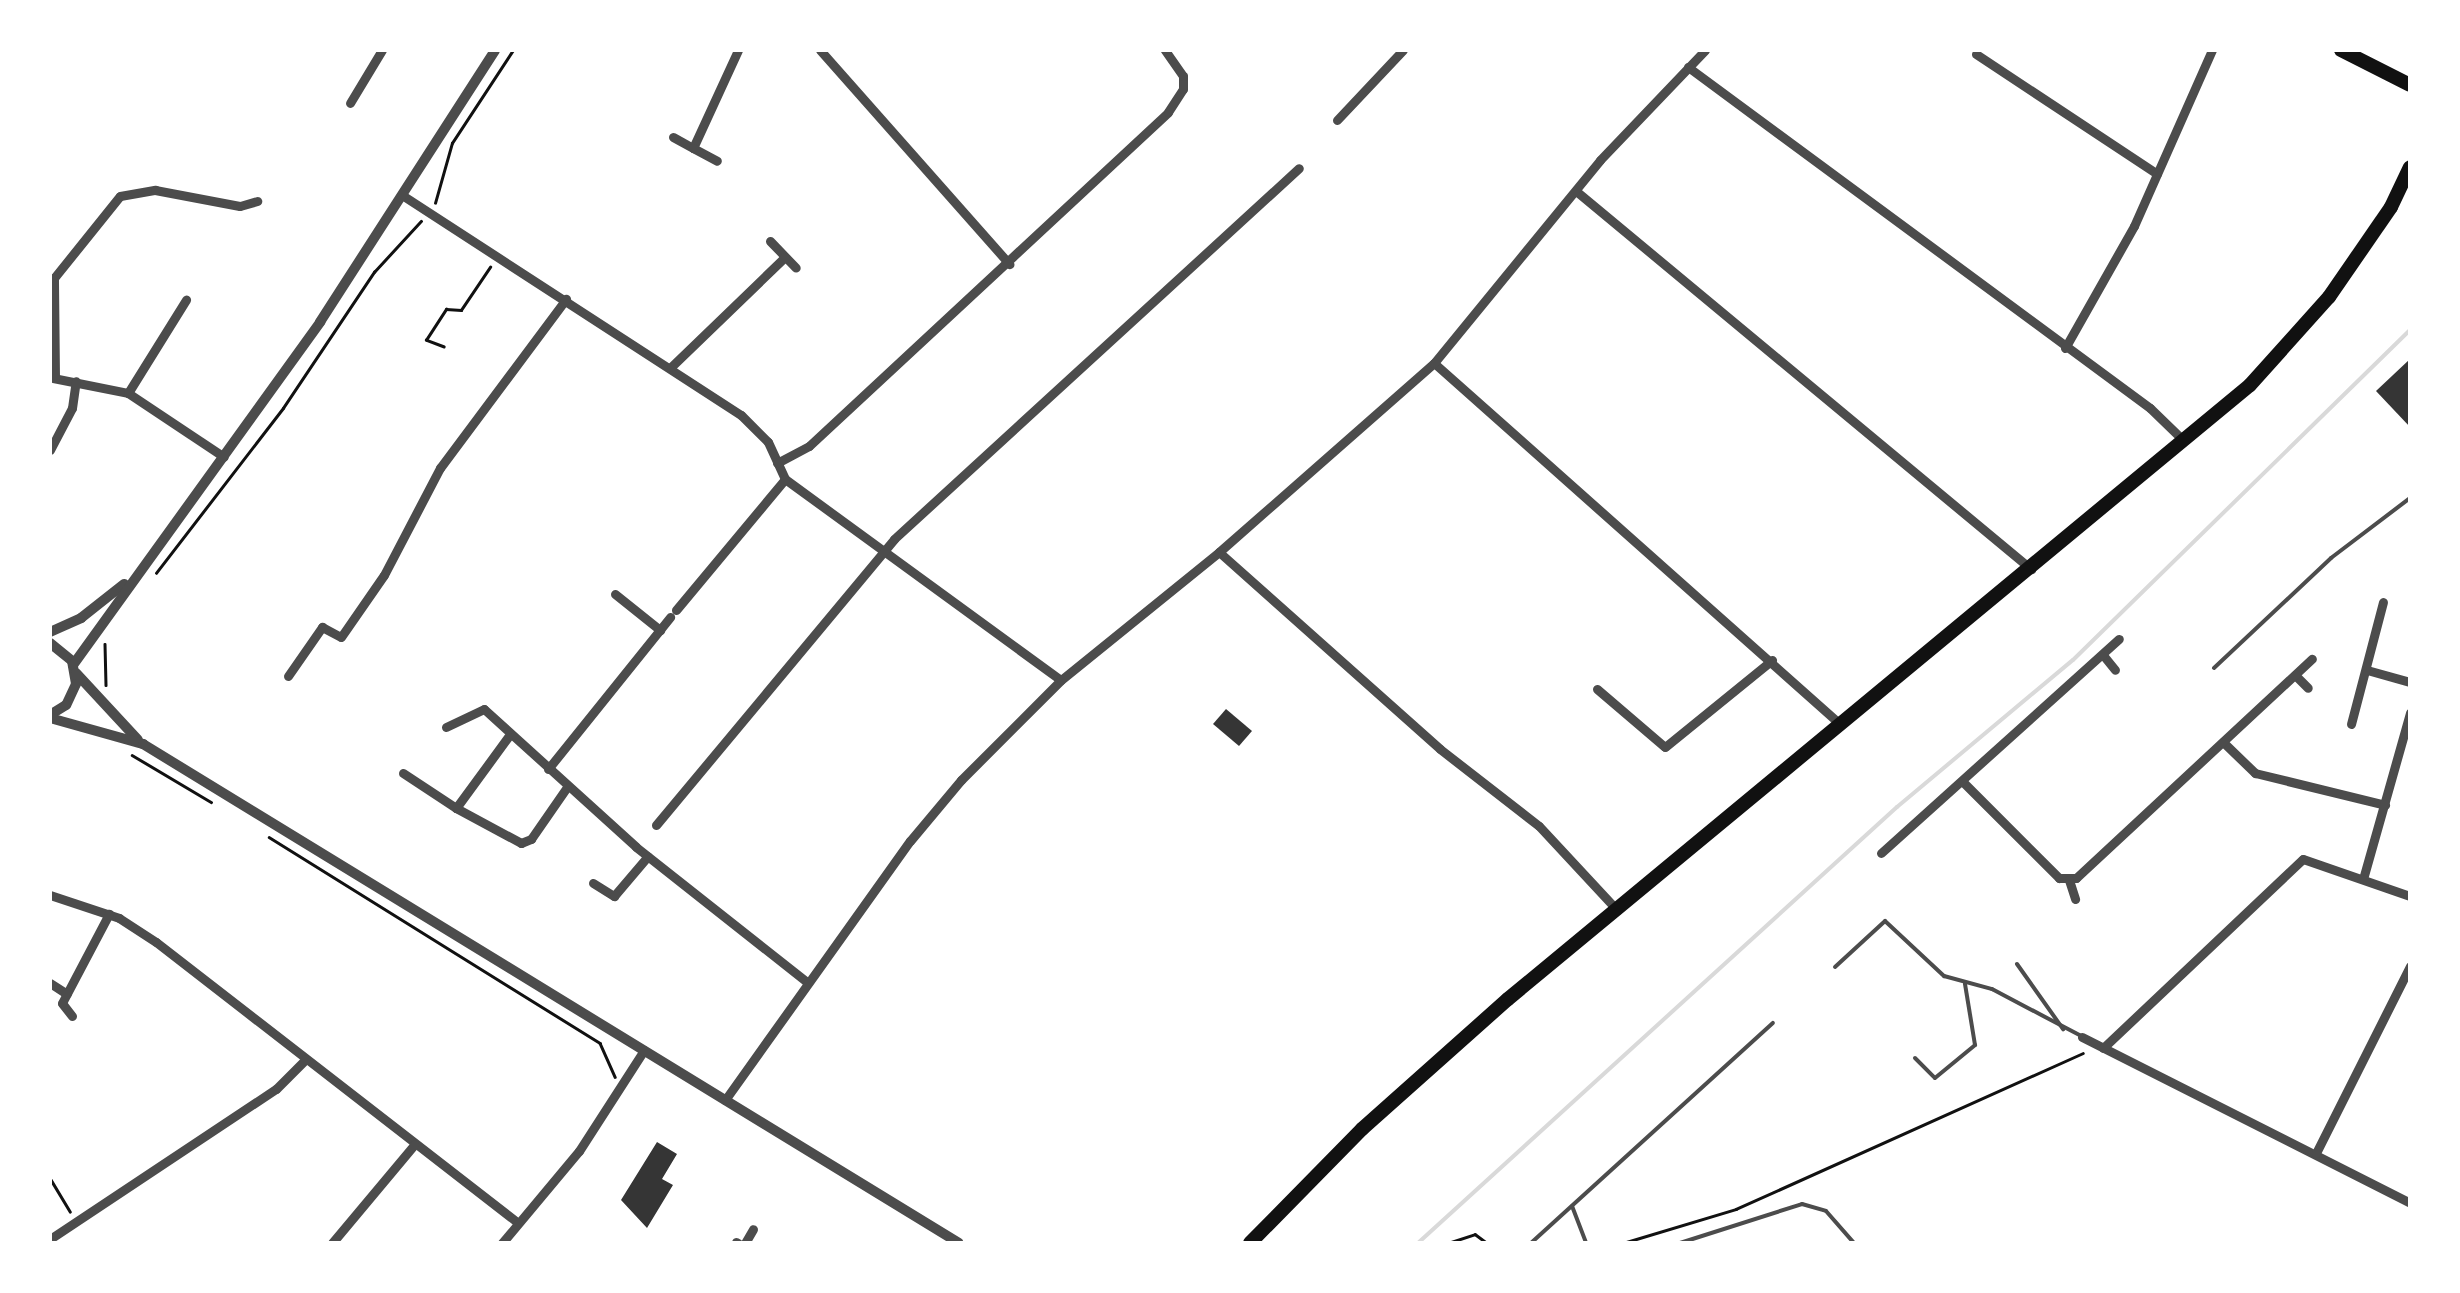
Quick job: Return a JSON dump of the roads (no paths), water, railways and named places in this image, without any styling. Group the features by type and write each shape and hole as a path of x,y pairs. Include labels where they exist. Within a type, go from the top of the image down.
{"main road":[{"path":"2340,50 2410,85"},
{"path":"1250,1243 1362,1128 1617,910 2185,443 2250,385 2329,297 2410,167"}],"street":[{"path":"350,103 382,50"},
{"path":"495,50 402,196 224,458 128,580 74,669 72,696 50,717 142,744 959,1243"},
{"path":"693,148 738,50"},
{"path":"820,50 1010,264"},
{"path":"776,463 809,446 1010,264 1179,98 1184,76 1165,50"},
{"path":"1338,120 1403,50"},
{"path":"725,1100 922,825 1061,680 1219,552 1434,363 1576,191 1705,50"},
{"path":"2065,348 2157,174 2212,50"},
{"path":"1976,54 2157,174"},
{"path":"1688,67 2150,408 2185,443"},
{"path":"673,137 717,161"},
{"path":"656,825 882,554 1299,168"},
{"path":"1576,191 2030,568"},
{"path":"224,458 128,393 52,378 54,278 87,229 120,196 195,194 240,206 257,201"},
{"path":"194,206 195,194"},
{"path":"402,196 671,367 756,427 785,479 882,554 1061,680"},
{"path":"770,242 796,268"},
{"path":"671,367 785,257"},
{"path":"288,676 322,626 341,637 384,575 440,468 566,299"},
{"path":"128,393 186,300"},
{"path":"1434,363 1840,724"},
{"path":"50,450 72,408 76,381"},
{"path":"548,769 785,479"},
{"path":"1219,552 1440,750 1539,826 1617,910"},
{"path":"50,632 81,618 128,580"},
{"path":"615,594 660,630"},
{"path":"2351,724 2383,602"},
{"path":"1881,853 2119,639"},
{"path":"50,642 142,744"},
{"path":"2103,655 2115,670"},
{"path":"2069,880 2312,659"},
{"path":"1597,689 1664,746 1772,660"},
{"path":"2367,670 2410,682"},
{"path":"2295,675 2308,688"},
{"path":"446,727 484,709 508,737 648,856 808,982"},
{"path":"2364,879 2410,713"},
{"path":"456,808 508,737"},
{"path":"2223,742 2255,773 2385,804"},
{"path":"404,773 456,808 521,843 531,839 567,787"},
{"path":"1963,782 2058,878 2069,880"},
{"path":"593,883 614,896 648,856"},
{"path":"2103,1048 2302,858 2410,896"},
{"path":"2069,880 2074,900"},
{"path":"50,895 109,914 156,942 518,1224"},
{"path":"61,1003 109,914"},
{"path":"2316,1153 2410,966"},
{"path":"50,983 72,1016"},
{"path":"2087,1039 2410,1203"},
{"path":"502,1243 580,1151 644,1050"},
{"path":"50,1239 74,1217 276,1089 306,1059"},
{"path":"332,1243 414,1145"},
{"path":"740,1243 753,1229"}],"lane":[{"path":"2214,668 2331,558 2410,498"},
{"path":"1834,967 1885,922 1944,976 1992,989 2064,1031 2087,1039"},
{"path":"2017,964 2064,1031"},
{"path":"1915,1058 1935,1078 1974,1046 1965,984"},
{"path":"1531,1243 1773,1023"},
{"path":"1680,1243 1790,1206 1814,1205 1854,1243"},
{"path":"1572,1206 1586,1243"},
{"path":"1711,1234 1714,1243"}],"waterway":[{"path":"1418,1243 1897,807 2073,660 2410,330"}]}
